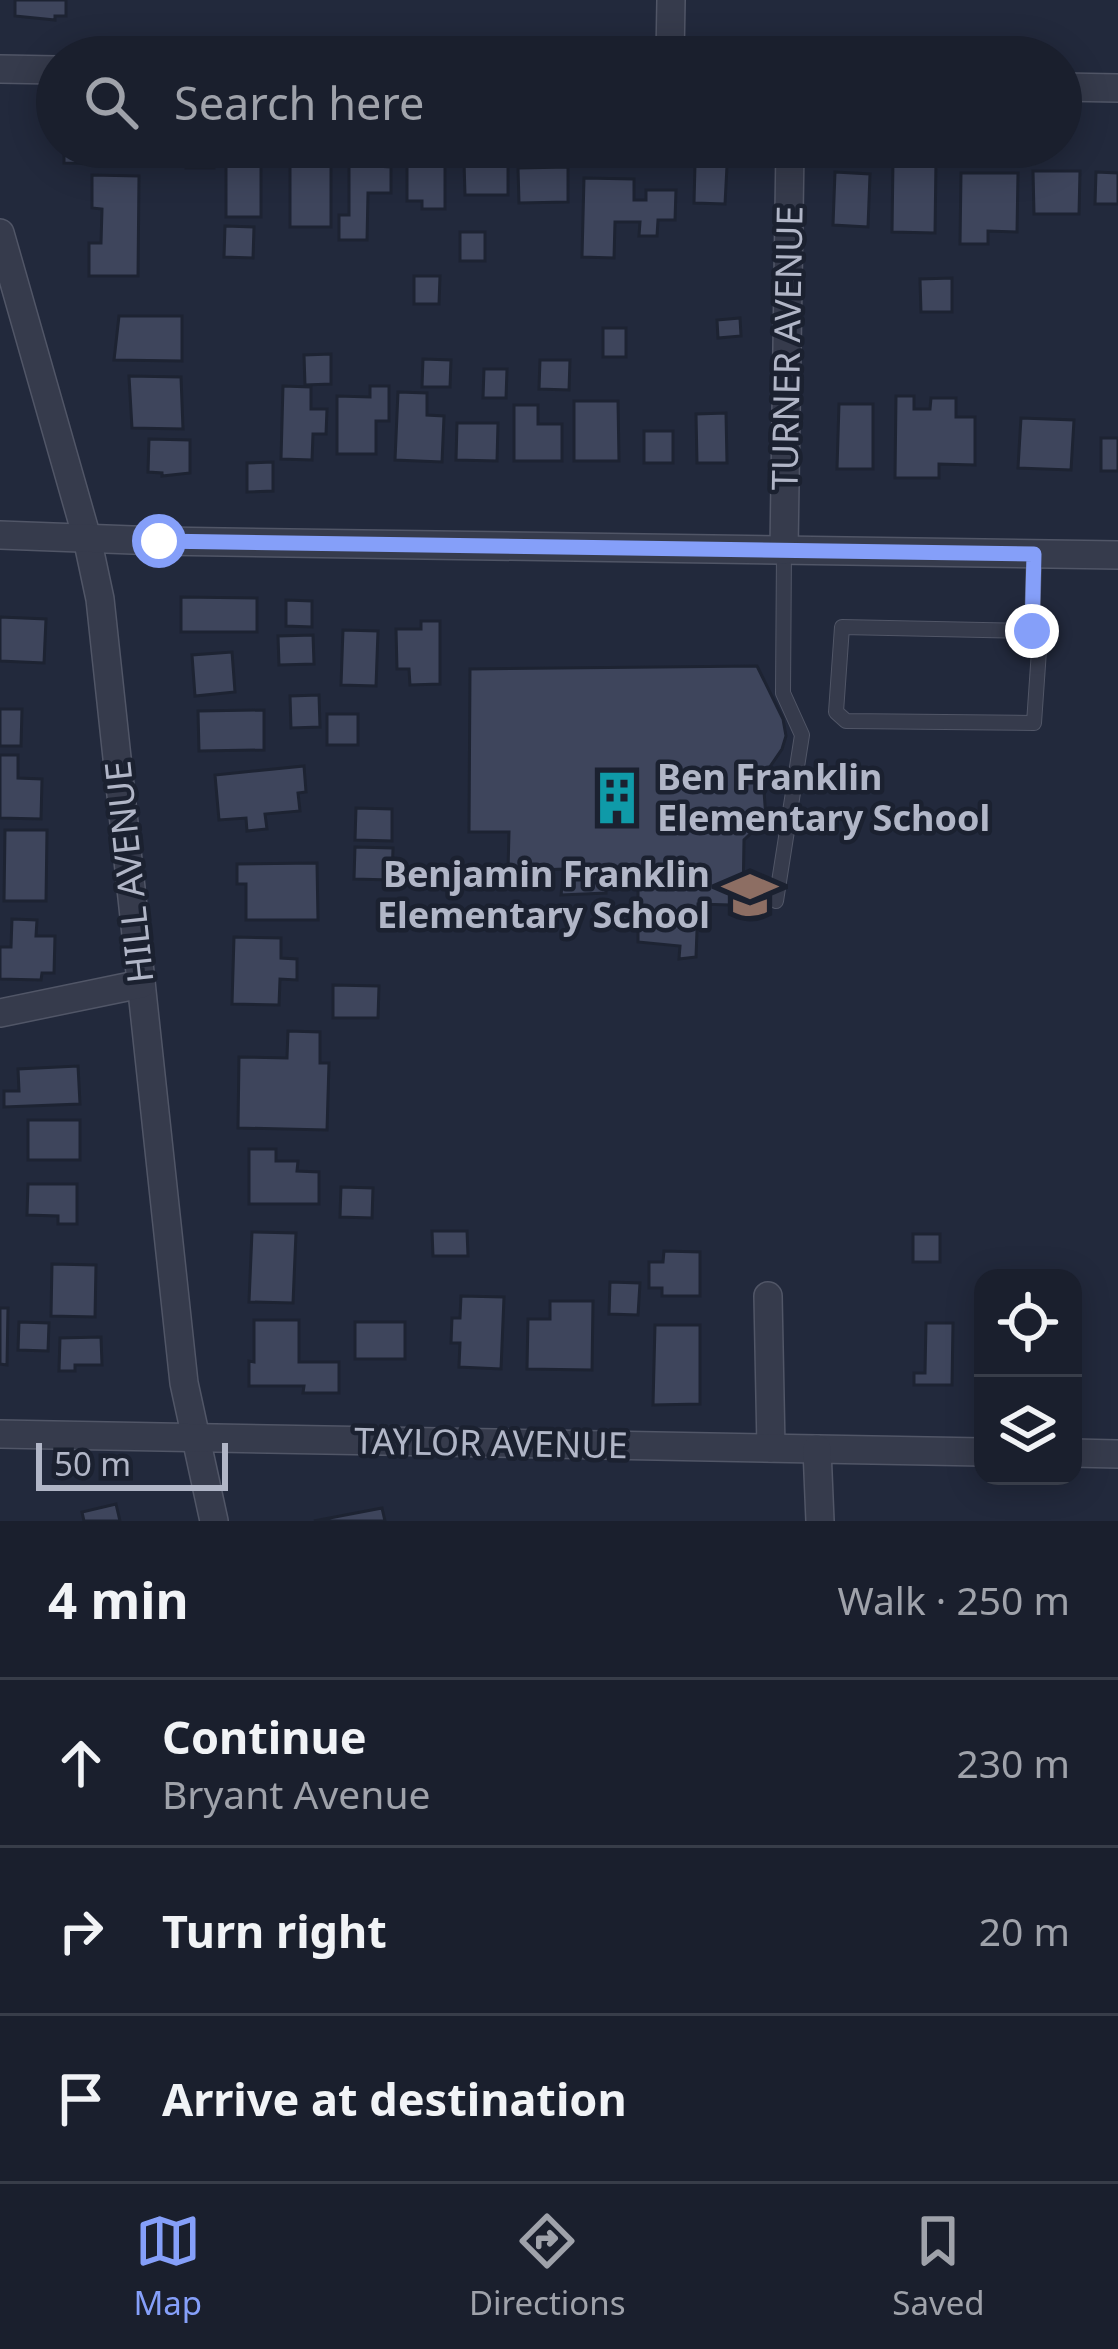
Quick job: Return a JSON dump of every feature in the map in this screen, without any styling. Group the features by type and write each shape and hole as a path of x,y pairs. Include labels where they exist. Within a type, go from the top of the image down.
{"street":[{"path":"670,36 671,0"},
{"path":"0,69 36,70"},
{"path":"1082,87 1118,88"},
{"name":"TURNER AVENUE","path":"784,550 790,168"},
{"name":"HILL AVENUE","path":"0,232 100,598 184,1383 214,1521"},
{"path":"0,535 1118,555"},
{"path":"0,1013 141,984"},
{"path":"768,1296 771,1448"},
{"name":"TAYLOR AVENUE","path":"0,1434 974,1452"},
{"path":"817,1449 820,1521"},
{"path":"1082,1453 1118,1454"}],"lane":[{"path":"776,901 802,735 783,693 784,550"},
{"path":"1032,631 1034,554"},
{"path":"842,627 1032,631 1040,636 1037,718 1029,726 846,721 836,712 842,627"}],"building":[{"path":"15,0 66,0 66,16 55,16 55,20 15,16"},
{"path":"226,168 261,168 261,217 226,217"},
{"path":"290,168 331,168 331,227 290,227"},
{"path":"349,168 391,168 391,193 368,193 367,240 339,240 339,215 349,215"},
{"path":"407,168 445,168 445,209 422,209 422,201 407,201"},
{"path":"464,168 508,168 508,195 465,195"},
{"path":"518,168 568,168 568,202 519,203"},
{"path":"695,168 727,168 725,204 694,203"},
{"path":"893,168 936,168 935,233 892,232"},
{"path":"1033,171 1080,171 1079,214 1034,214"},
{"path":"835,172 870,174 868,227 833,225"},
{"path":"1096,172 1118,173 1118,204 1095,204"},
{"path":"961,173 1018,173 1017,232 988,231 988,244 960,244"},
{"path":"92,175 139,176 138,276 89,276 89,243 101,243 102,209 92,208"},
{"path":"584,178 634,179 634,200 646,200 646,190 676,190 675,220 658,220 657,236 639,236 640,222 615,222 614,258 582,257"},
{"path":"225,226 254,227 253,258 224,257"},
{"path":"460,232 485,232 485,261 460,261"},
{"path":"414,276 440,276 439,304 414,304"},
{"path":"952,278 952,312 921,312 920,279"},
{"path":"119,316 182,316 182,361 114,360"},
{"path":"740,318 741,336 718,338 717,320"},
{"path":"603,328 626,328 626,357 603,357"},
{"path":"331,354 331,384 305,385 304,355"},
{"path":"423,359 451,360 450,387 422,387"},
{"path":"540,360 570,360 569,390 539,389"},
{"path":"484,369 507,369 506,398 483,398"},
{"path":"129,376 181,377 183,429 132,428"},
{"path":"283,386 311,387 311,409 327,409 326,434 313,434 312,460 281,459"},
{"path":"370,386 389,386 389,421 376,421 376,454 337,454 337,396 370,397"},
{"path":"398,392 427,393 427,415 444,416 442,462 395,460"},
{"path":"896,396 914,396 914,409 930,409 931,398 956,398 956,417 975,417 975,465 939,464 939,478 895,478"},
{"path":"574,401 618,401 619,461 574,461"},
{"path":"839,404 873,404 873,469 837,469"},
{"path":"514,405 538,405 538,424 562,424 562,461 514,461"},
{"path":"726,413 727,463 697,463 696,414"},
{"path":"1021,418 1074,420 1071,470 1018,468"},
{"path":"457,423 498,423 497,461 456,460"},
{"path":"644,431 673,431 673,463 644,463"},
{"path":"1101,438 1118,438 1118,471 1101,471"},
{"path":"149,439 190,440 190,473 162,476 148,472"},
{"path":"273,462 273,491 247,492 247,463"},
{"path":"181,597 257,598 257,632 181,632"},
{"path":"286,600 312,601 312,627 286,626"},
{"path":"0,617 46,619 44,663 0,661"},
{"path":"421,621 440,621 440,684 410,685 409,669 397,669 396,629 421,629"},
{"path":"343,630 378,631 376,686 341,685"},
{"path":"313,635 314,664 279,665 278,636"},
{"path":"232,652 235,692 195,696 192,655"},
{"name":"Ben Franklin Elementary School","path":"757,666 783,719 786,736 763,777 766,819 744,840 743,899 731,905 698,904 696,957 679,959 680,946 638,942 638,874 606,873 606,893 561,895 564,869 508,871 509,832 469,832 470,669"},
{"path":"319,695 320,727 291,728 290,696"},
{"path":"0,709 22,709 21,746 0,746"},
{"path":"264,710 264,750 199,751 198,711"},
{"path":"327,714 358,714 358,745 327,745"},
{"path":"0,755 18,755 18,778 42,779 41,819 0,818"},
{"path":"304,766 306,792 298,793 300,811 265,814 267,829 247,831 246,818 219,820 215,775"},
{"path":"356,808 392,809 392,841 355,840"},
{"path":"5,830 47,830 46,901 4,901"},
{"path":"355,847 393,848 392,880 354,879"},
{"path":"317,863 318,920 246,920 246,884 237,884 237,864"},
{"path":"12,919 37,920 36,936 55,936 54,973 42,973 41,980 0,979 0,947 11,947"},
{"path":"234,937 281,938 281,958 297,959 297,980 280,979 279,1005 232,1004"},
{"path":"333,985 379,986 378,1018 333,1018"},
{"path":"288,1031 320,1032 320,1063 329,1063 327,1130 238,1128 239,1057 287,1058"},
{"path":"78,1066 80,1104 4,1107 4,1091 19,1091 18,1069"},
{"path":"28,1120 80,1120 80,1160 28,1160"},
{"path":"249,1149 276,1149 276,1161 298,1161 297,1171 319,1172 319,1204 249,1204"},
{"path":"28,1184 77,1184 77,1224 58,1224 58,1216 27,1215"},
{"path":"341,1187 373,1188 372,1218 340,1217"},
{"path":"432,1231 467,1231 468,1256 433,1256"},
{"path":"252,1232 296,1233 293,1303 249,1302"},
{"path":"913,1234 940,1234 940,1262 913,1262"},
{"path":"664,1251 700,1252 700,1296 662,1296 662,1288 649,1288 649,1262 663,1262"},
{"path":"52,1264 96,1265 95,1317 51,1316"},
{"path":"610,1282 640,1283 638,1315 609,1314"},
{"path":"461,1296 504,1297 501,1369 459,1367 460,1343 451,1343 452,1318 460,1318"},
{"path":"550,1301 593,1301 592,1370 527,1369 528,1319 550,1319"},
{"path":"0,1308 8,1308 7,1365 0,1364"},
{"path":"254,1320 299,1320 299,1362 339,1362 339,1393 303,1393 304,1386 249,1386"},
{"path":"19,1322 49,1323 48,1351 18,1350"},
{"path":"355,1322 405,1322 405,1359 355,1359"},
{"path":"926,1323 953,1323 952,1385 914,1385 914,1373 925,1373"},
{"path":"655,1325 700,1325 700,1404 653,1405"},
{"path":"101,1337 102,1365 75,1365 75,1371 59,1371 60,1338"},
{"path":"116,1504 120,1521 84,1521 82,1512"},
{"path":"382,1508 385,1521 314,1521"}],"place":[{"name":"Ben Franklin Elementary School","path":"617,798"},
{"name":"Benjamin Franklin Elementary School","path":"750,895"}],"route":[{"path":"159,541 1034,554 1032,631"}]}
